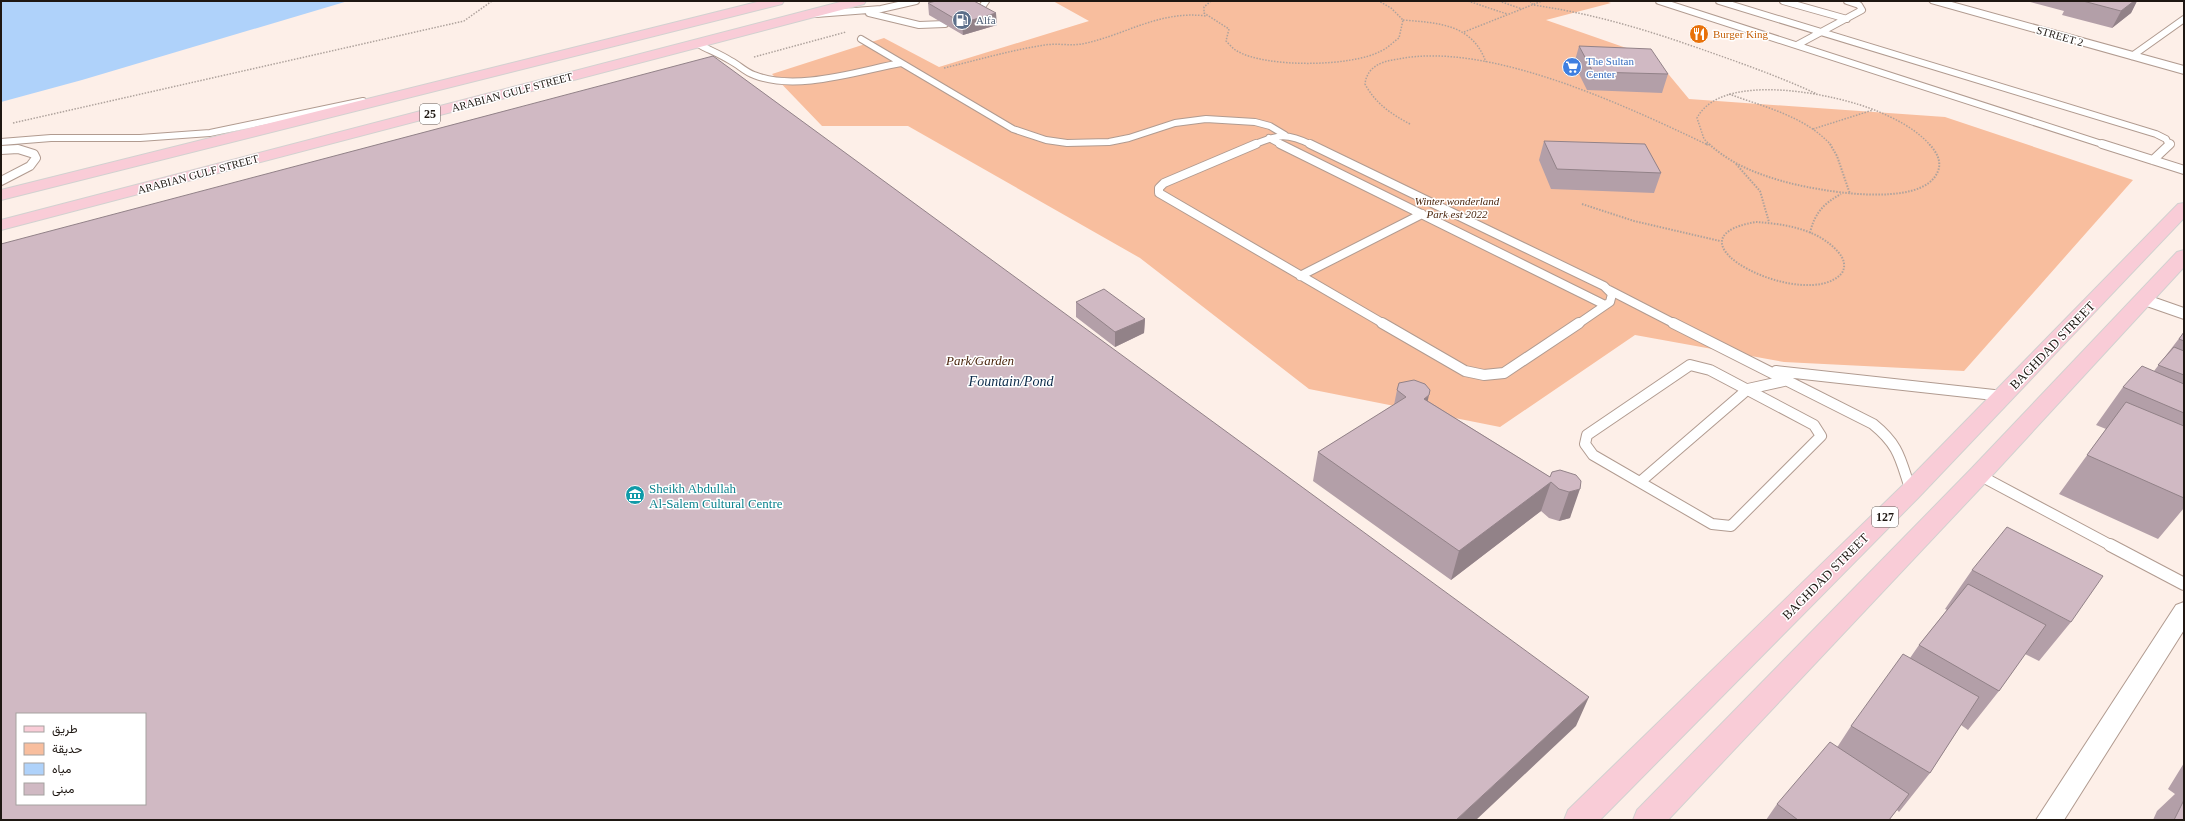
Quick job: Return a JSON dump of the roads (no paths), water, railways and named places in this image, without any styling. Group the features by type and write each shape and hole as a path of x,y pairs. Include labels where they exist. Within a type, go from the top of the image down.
{"main road":[{"name":"ARABIAN GULF STREET","path":"1,195 778,1"},
{"name":"ARABIAN GULF STREET","path":"1,225 810,14 860,6"},
{"name":"BAGHDAD STREET","path":"1579,820 1911,491 2184,208"},
{"path":"1648,820 1979,475 2184,256"}],"street":[{"name":"STREET 2","path":"1935,1 2135,53 2184,63"},
{"name":"STREET 2","path":"1958,1 2135,53 2184,70"},
{"path":"2144,299 2184,314"},
{"path":"2049,820 2184,611"}],"lane":[{"path":"860,6 916,1"},
{"path":"978,14 986,1"},
{"path":"1659,1 1672,2 1797,45 2184,170"},
{"path":"1719,1 2156,134 2166,139 2170,144 2153,160"},
{"path":"1783,1 1846,19"},
{"path":"1797,45 1862,10 1859,5 1847,1"},
{"path":"860,6 919,25 945,24"},
{"path":"2135,53 2184,19"},
{"path":"861,39 1013,129 1046,140 1067,143 1109,142 1129,138 1175,123 1206,119 1255,122 1275,128 1286,135 1302,140 1609,290 1873,424 1888,437 1896,447 1911,491"},
{"path":"698,44 733,62 746,72 757,77 796,81 901,63"},
{"path":"1,142 51,138 140,138 210,133 376,98 426,90"},
{"path":"1286,135 1269,138 1164,183 1158,190 1165,198 1466,371 1486,376 1504,373 1606,305 1612,298 1609,290"},
{"path":"1269,138 1606,305"},
{"path":"1,150 18,149 34,154 36,158 30,166 1,181"},
{"path":"1300,276 1422,214"},
{"path":"1686,366 1700,366 1748,389 1814,425 1822,436 1731,526 1712,524 1593,455 1586,449 1584,443 1587,435 1686,366"},
{"path":"1766,369 2003,396"},
{"path":"1640,482 1748,389 1788,380"},
{"path":"1979,475 2184,584"}],"water":[{"path":"1,1 348,1 82,80 1,102"}],"place":[{"name":"Alfa","path":"962,20"},
{"name":"Burger King","path":"1699,34"},
{"name":"The Sultan Center","path":"1572,67"},
{"name":"Sheikh Abdullah Al-Salem Cultural Centre","path":"635,495"}],"park label":[{"name":"Winter wonderland Park est 2022","path":"1457,207"},
{"name":"Park/Garden","path":"980,360"}],"water label":[{"name":"Fountain/Pond","path":"1011,381"}]}
